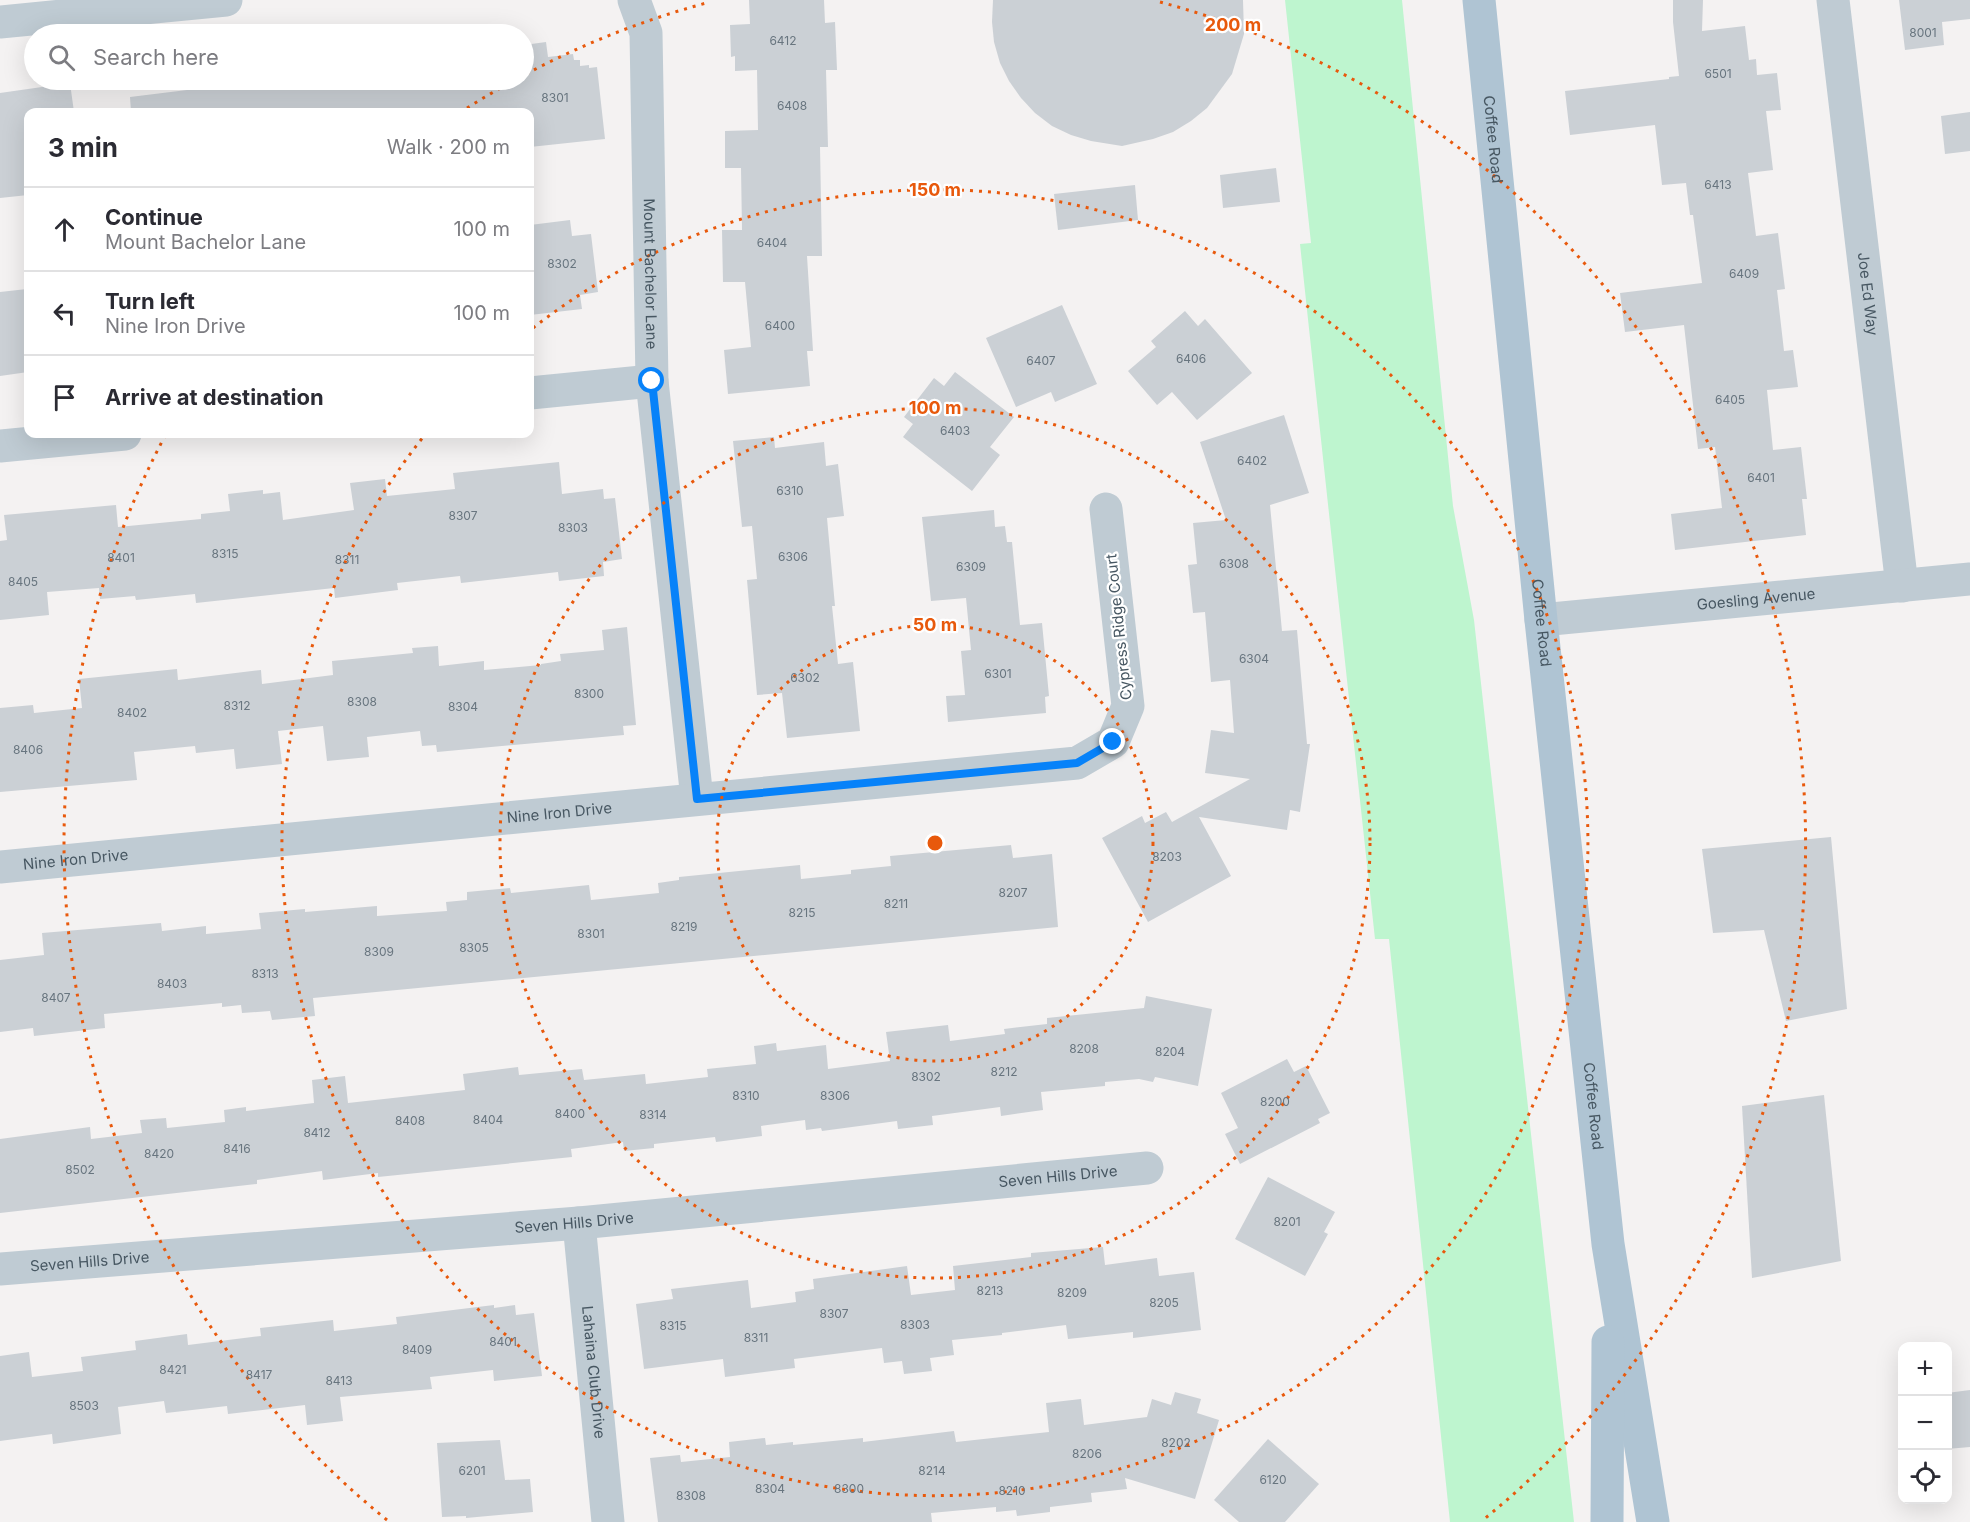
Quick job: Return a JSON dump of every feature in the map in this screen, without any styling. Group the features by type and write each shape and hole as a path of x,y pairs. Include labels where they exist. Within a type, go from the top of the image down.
{"main road":[{"name":"Coffee Road","path":"1479,0 1541,620 1608,1244 1653,1522"},
{"name":"Coffee Road","path":"1607,1522 1608,1244"}],"street":[{"path":"0,22 226,0"},
{"name":"Mount Bachelor Lane","path":"634,0 646,33 652,381 697,799"},
{"name":"Joe Ed Way","path":"1833,0 1902,586"},
{"path":"534,393 652,381"},
{"path":"0,446 83,438"},
{"name":"Cypress Ridge Court","path":"1106,510 1128,706 1113,742"},
{"name":"Goesling Avenue","path":"1541,620 1970,579"},
{"name":"Nine Iron Drive","path":"0,867 1077,763 1113,742"},
{"name":"Seven Hills Drive","path":"0,1269 579,1223 1147,1168"},
{"name":"Lahaina Club Drive","path":"579,1223 608,1522"}],"green space":[{"path":"1285,0 1402,0 1453,506 1474,620 1574,1522 1450,1522 1389,939 1375,939 1300,244 1311,243"}],"building":[{"path":"749,0 824,0 825,23 835,22 837,70 826,70 828,147 820,147 822,256 807,256 813,351 807,351 810,386 728,394 724,350 751,347 745,282 723,282 722,230 742,230 741,168 725,168 725,131 758,130 757,70 735,71 735,56 731,57 730,25 750,24"},
{"path":"993,0 1243,0 1244,34 1232,74 1207,108 1173,132 1122,146 1091,141 1052,126 1021,98 1000,63 994,42"},
{"path":"1673,0 1703,0 1702,31 1745,26 1749,60 1756,59 1757,75 1777,73 1781,110 1766,111 1773,170 1748,173 1756,236 1778,233 1785,289 1777,290 1784,351 1793,350 1798,387 1767,390 1773,450 1801,447 1807,499 1802,499 1806,535 1675,550 1671,514 1722,508 1715,447 1698,449 1684,325 1625,332 1620,293 1702,283 1693,215 1690,215 1686,183 1662,185 1655,125 1570,135 1565,91 1679,76"},
{"path":"1899,0 1970,0 1970,19 1942,22 1944,45 1905,50"},
{"path":"546,42 548,57 573,54 574,60 580,60 580,66 597,67 605,139 534,147 534,108 131,108 130,97 187,90 534,90 534,44"},
{"path":"24,90 71,90 73,108 24,108 24,195 0,198 0,93"},
{"path":"1970,112 1970,151 1945,154 1941,116"},
{"path":"1276,168 1280,202 1223,208 1220,175"},
{"path":"1135,185 1138,220 1058,230 1054,194"},
{"path":"570,220 572,236 591,234 598,292 580,295 582,309 534,315 534,224"},
{"path":"24,289 24,373 0,376 0,292"},
{"path":"1062,305 1097,384 1055,402 1051,392 1016,407 986,338"},
{"path":"1185,311 1198,326 1205,319 1252,373 1197,420 1172,392 1157,405 1128,371 1156,347 1151,341"},
{"path":"955,372 1014,417 990,447 1000,455 972,491 903,437 913,424 904,417 934,378 944,386"},
{"path":"1284,415 1309,493 1270,505 1282,631 1297,630 1307,744 1310,744 1300,812 1290,810 1287,830 1199,817 1231,876 1148,922 1102,838 1142,816 1145,823 1166,812 1172,822 1250,779 1205,773 1211,730 1234,733 1230,680 1211,682 1205,612 1193,613 1188,565 1197,564 1193,523 1226,520 1200,442"},
{"path":"774,437 775,448 824,442 826,466 838,464 844,516 827,518 835,606 832,606 838,664 853,662 860,731 787,738 782,693 757,695 747,580 757,579 752,526 742,527 733,441"},
{"path":"559,462 562,494 603,489 604,499 615,498 622,559 603,562 604,576 559,581 558,572 461,583 460,576 397,583 398,590 335,598 334,588 196,603 195,594 136,600 135,596 100,599 99,588 47,592 49,615 0,620 0,541 7,540 4,515 116,505 118,527 201,519 201,514 230,511 228,494 263,490 263,494 280,492 283,520 354,510 350,483 385,479 387,496 455,489 453,473"},
{"path":"994,510 995,527 1005,526 1007,542 1012,542 1020,625 1042,623 1049,696 1045,697 1046,713 948,722 946,696 965,695 961,651 971,650 966,598 931,601 922,517"},
{"path":"627,627 636,725 623,726 624,735 437,752 436,745 422,746 420,731 367,737 369,757 327,761 323,726 278,731 282,764 236,769 234,749 196,753 195,746 134,752 137,780 0,792 0,708 33,705 34,713 82,708 79,679 177,669 178,680 261,670 262,684 333,675 332,661 413,653 412,648 438,646 439,666 484,661 484,670 541,665 561,661 560,654 604,650 602,630"},
{"path":"1831,837 1847,1009 1786,1021 1764,930 1713,933 1702,849"},
{"path":"1011,845 1013,858 1052,854 1058,927 313,998 315,1016 272,1020 270,1011 242,1013 241,1005 222,1007 222,1003 104,1014 105,1028 34,1036 33,1028 0,1032 0,960 44,955 42,933 161,923 162,931 206,926 206,934 261,929 259,913 377,906 377,916 447,911 446,902 467,900 467,892 510,888 511,893 589,885 591,900 659,893 658,883 679,880 679,877 800,865 801,879 851,874 851,870 891,866 890,856"},
{"path":"1146,996 1212,1009 1198,1086 1155,1077 1153,1082 1139,1079 1105,1082 1105,1086 1041,1092 1043,1110 1001,1116 1000,1107 932,1116 933,1125 898,1129 897,1121 822,1131 821,1128 806,1130 805,1120 761,1126 762,1136 716,1142 715,1137 654,1144 654,1148 624,1151 623,1142 571,1149 572,1157 378,1177 378,1173 323,1180 322,1171 257,1180 257,1184 0,1213 0,1139 90,1127 91,1139 142,1133 140,1120 166,1118 167,1128 225,1122 224,1110 246,1107 246,1111 314,1103 312,1080 345,1076 348,1103 465,1090 463,1074 518,1067 519,1075 582,1069 584,1080 645,1074 646,1084 708,1077 707,1069 756,1064 754,1046 776,1043 777,1051 826,1045 828,1069 890,1061 886,1032 948,1025 950,1041 1005,1034 1004,1029 1047,1024 1047,1018 1144,1008"},
{"path":"1287,1059 1294,1072 1306,1066 1330,1113 1318,1119 1320,1123 1240,1164 1225,1134 1238,1128 1221,1093"},
{"path":"1824,1095 1841,1261 1752,1278 1742,1106"},
{"path":"1268,1177 1335,1212 1324,1232 1328,1234 1305,1276 1235,1239"},
{"path":"1103,1247 1105,1265 1157,1258 1159,1276 1194,1272 1201,1330 1133,1338 1133,1332 1068,1339 1066,1325 952,1340 954,1355 930,1358 932,1371 904,1374 902,1361 884,1363 882,1348 794,1359 795,1368 725,1377 723,1359 644,1369 636,1304 673,1299 671,1289 748,1280 751,1308 796,1302 795,1292 814,1289 813,1279 907,1266 911,1295 955,1290 953,1266 1031,1257 1031,1253"},
{"path":"494,1305 494,1308 515,1305 516,1315 534,1313 542,1376 494,1381 493,1370 430,1377 432,1389 340,1397 343,1421 307,1425 305,1405 228,1414 227,1406 166,1413 164,1401 118,1407 121,1434 53,1444 52,1434 0,1441 0,1356 29,1352 32,1377 83,1371 81,1357 136,1350 135,1341 187,1334 188,1345 261,1336 260,1328 333,1320 334,1331 397,1324 396,1317"},
{"path":"1970,1390 1970,1447 1952,1449 1952,1392"},
{"path":"1175,1392 1201,1399 1197,1413 1219,1420 1195,1499 1125,1478 1127,1489 1091,1493 1092,1502 1050,1507 1050,1512 1017,1516 1016,1510 996,1512 996,1507 931,1513 932,1522 658,1522 650,1458 680,1455 681,1462 730,1457 729,1442 765,1438 766,1445 793,1442 793,1445 863,1438 863,1442 954,1431 956,1442 1049,1432 1046,1403 1081,1399 1084,1425 1147,1417 1152,1399 1171,1405"},
{"path":"1268,1439 1319,1484 1285,1522 1239,1522 1214,1500"},
{"path":"500,1440 505,1480 530,1479 533,1512 466,1518 466,1516 442,1517 437,1443"}],"route":[{"path":"652,381 697,799 1077,763 1113,742"}]}
